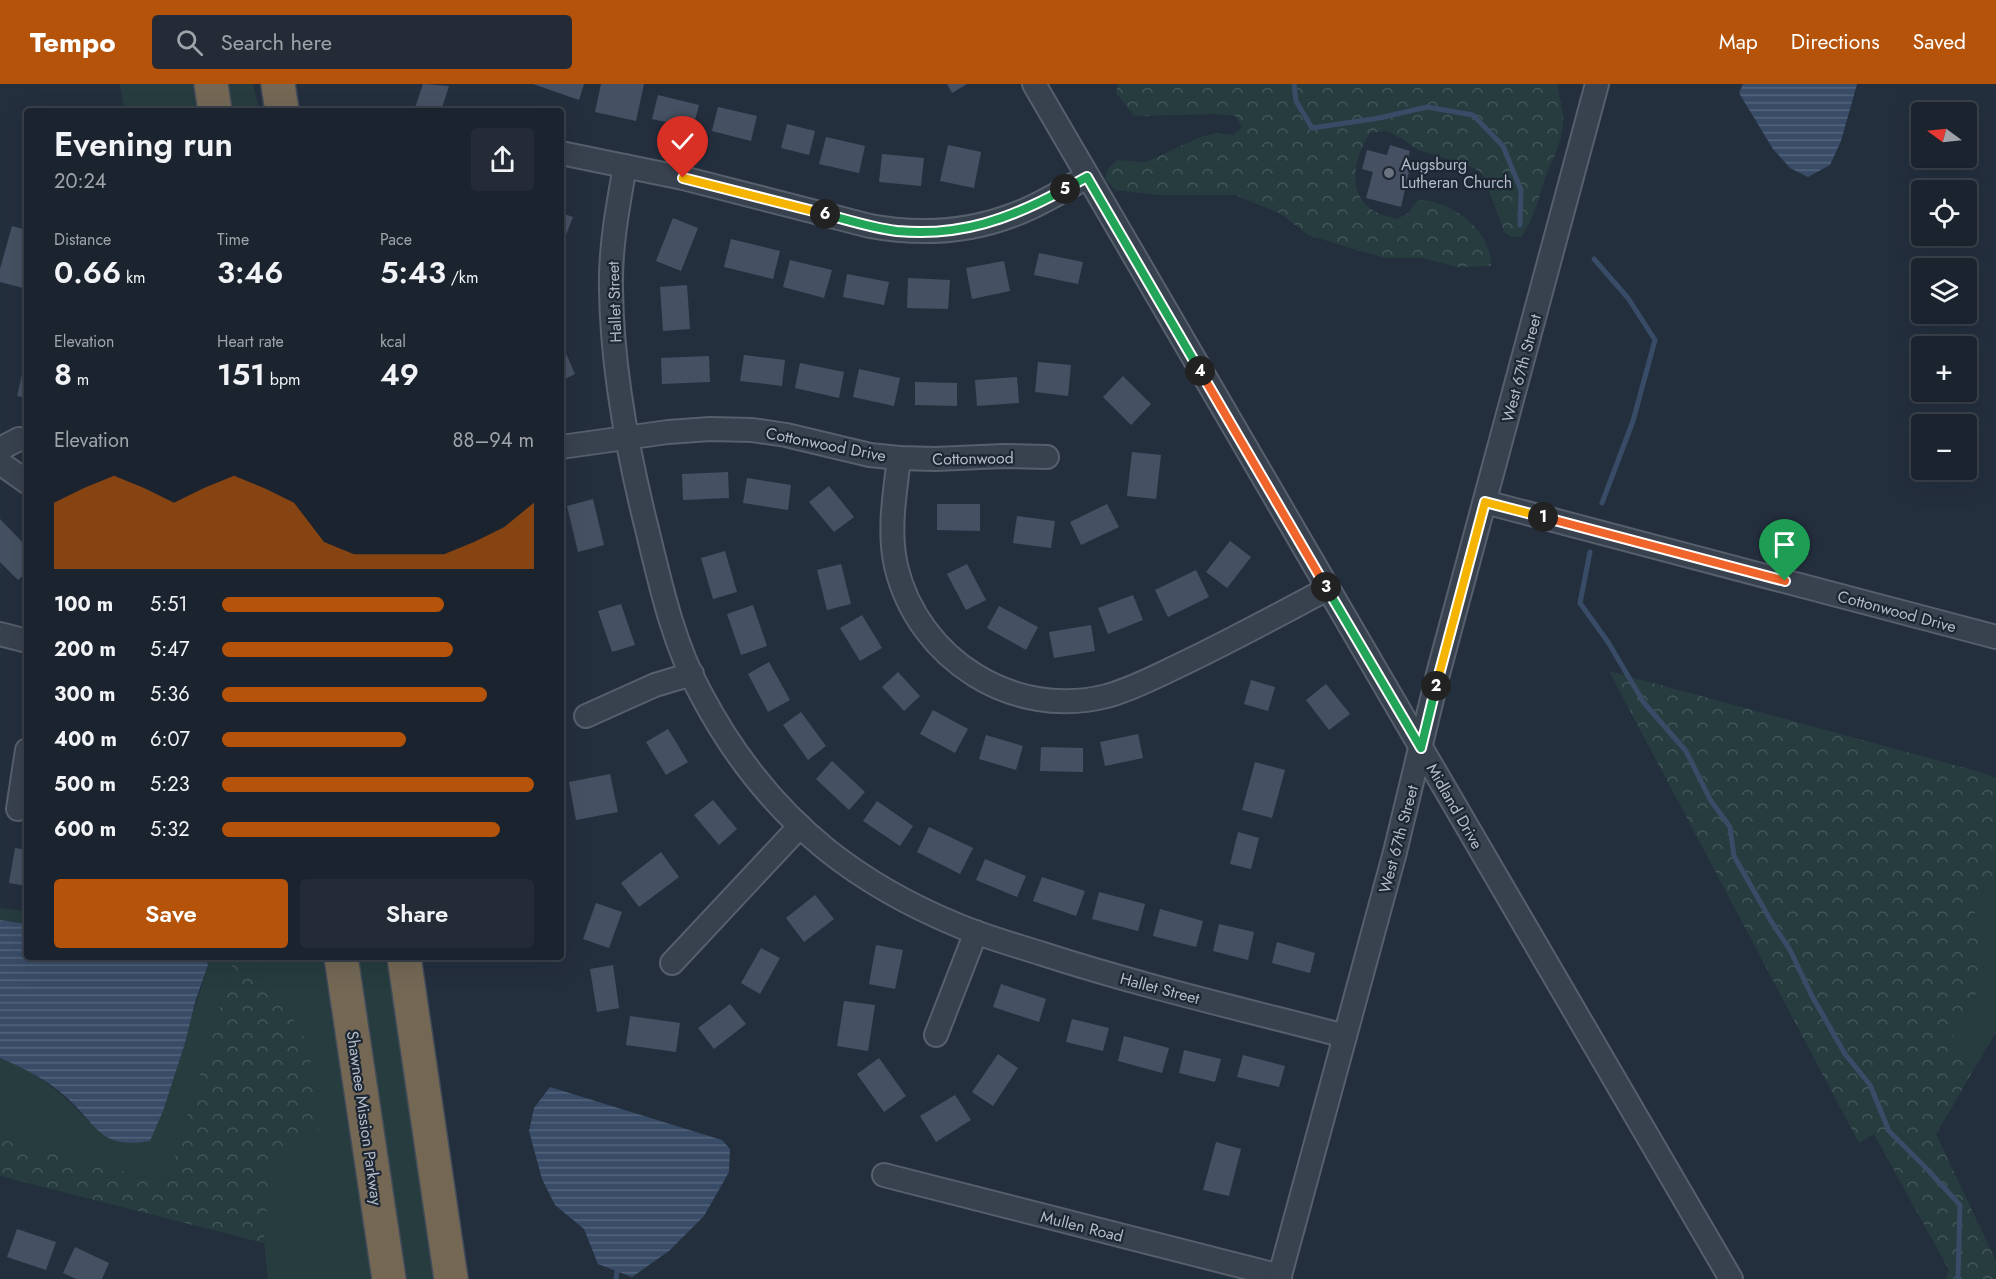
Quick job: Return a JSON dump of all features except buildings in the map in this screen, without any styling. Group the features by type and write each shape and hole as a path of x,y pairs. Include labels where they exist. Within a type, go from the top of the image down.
{"highway":[{"path":"211,84 215,108"},
{"path":"278,84 282,108"},
{"name":"Shawnee Mission Parkway","path":"341,960 389,1279"},
{"path":"404,960 451,1279"}],"street":[{"name":"Midland Drive","path":"1034,84 1731,1279"},
{"name":"West 67th Street","path":"1279,1277 1346,1036 1438,674 1597,84"},
{"path":"564,154 683,178 896,231 936,232 975,227 1013,215 1087,177"},
{"name":"Hallet Street","path":"625,166 613,241 610,288 615,350 640,502 676,635 692,674 728,741 758,781 800,826 828,851 872,881 912,904 976,932 1084,967 1346,1036"},
{"name":"Cottonwood Drive","path":"628,439 668,432 710,429 752,430 786,435 870,455 899,458 892,518 893,548 902,586 909,602 927,633 950,659 978,678 1009,692 1034,698 1059,701 1093,699 1110,695 1218,647 1327,589"},
{"path":"0,449 19,439 24,440"},
{"path":"564,447 628,439"},
{"name":"Cottonwood","path":"899,458 1047,457"},
{"path":"0,463 24,480"},
{"name":"Cottonwood Drive","path":"1485,502 1996,637"},
{"path":"0,634 24,639"},
{"path":"586,716 655,685 692,674"},
{"path":"15,809 24,765"},
{"path":"672,963 800,826"},
{"path":"936,1035 976,932"},
{"name":"Mullen Road","path":"884,1175 1279,1277"}],"green space":[{"path":"120,84 193,84 197,108 124,108"},
{"path":"228,84 253,84 259,108 232,108"},
{"path":"1118,84 1558,84 1563,111 1563,127 1558,148 1533,214 1521,237 1512,237 1505,233 1482,173 1470,166 1418,150 1403,139 1385,131 1370,133 1356,165 1357,191 1361,199 1372,210 1397,219 1408,213 1418,200 1431,201 1456,211 1477,229 1485,240 1490,253 1491,266 1458,267 1422,258 1384,258 1308,235 1281,214 1235,195 1159,195 1115,190 1105,179 1108,169 1117,160 1146,162 1198,138 1215,133 1234,135 1242,127 1236,116 1217,114 1134,116 1116,93"},
{"path":"1609,671 1996,778 1996,870 1974,906 1985,977 1952,1039 1973,1071 1936,1134 1996,1261 1996,1279 1946,1279 1949,1270 1874,1134 1859,1143"},
{"path":"1996,870 1996,1033 1973,1071 1952,1039 1985,977 1974,906"},
{"path":"0,908 24,911 24,924 0,920"},
{"path":"206,960 230,960 232,969 167,1183 0,1139 0,1058 49,1085 90,1123 163,1111 208,965"},
{"path":"230,960 255,960 260,985 299,1026 309,1049 319,1130 271,1156 264,1243 0,1176 0,1139 167,1183 232,969"},
{"path":"255,960 323,960 371,1279 268,1279 264,1243 271,1156 299,1026 260,985"},
{"path":"358,960 390,960 437,1279 407,1279"}],"water":[{"path":"1743,84 1857,84 1841,141 1830,165 1808,177 1790,168 1773,149 1739,93"},
{"path":"0,920 24,924 24,960 206,960 208,965 196,999 185,1043 163,1111 150,1141 133,1143 109,1138 50,1084 0,1058"},
{"path":"550,1087 722,1140 730,1149 729,1172 704,1216 669,1251 632,1277 598,1264 584,1229 555,1205 542,1179 529,1131 534,1108"}],"waterway":[{"path":"1294,84 1296,101 1312,128 1379,118 1427,107 1473,115 1503,146 1521,190 1520,225"},
{"path":"1594,259 1628,298 1655,340 1633,421 1602,503"},
{"path":"1590,552 1580,603 1608,642 1644,703 1686,751 1711,801 1730,827 1734,856 1790,950 1812,996 1845,1054 1870,1085 1889,1131 1960,1205 1958,1279"},
{"path":"616,1279 617,1271"}],"place":[{"name":"Augsburg Lutheran Church","path":"1389,173"}],"route":[{"path":"683,178 870,226 896,231 936,232 975,227 1013,215 1087,177 1421,748 1438,674 1485,502 1785,581"}]}
